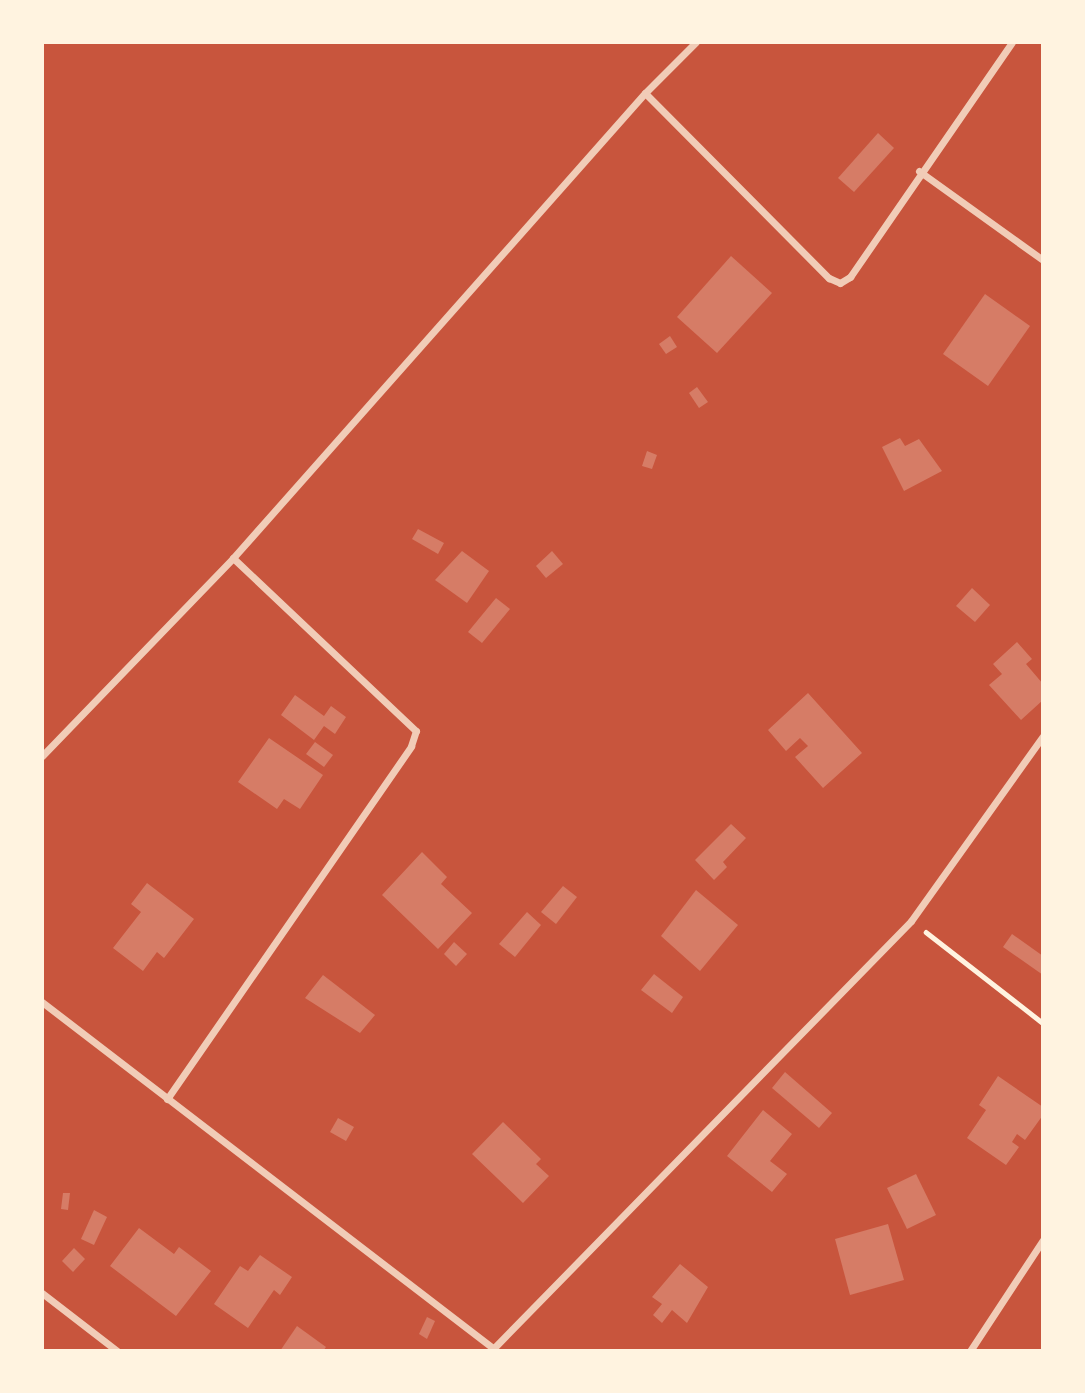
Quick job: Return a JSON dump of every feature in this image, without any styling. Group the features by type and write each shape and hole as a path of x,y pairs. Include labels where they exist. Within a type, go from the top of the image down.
{"street":[{"path":"42,756 233,558 645,93 696,42"},
{"path":"645,93 829,278 840,283 850,277 919,171 1012,42"},
{"path":"919,171 1043,260"},
{"path":"167,1098 411,746 416,731 233,558"},
{"path":"42,1002 493,1350 911,921 1043,736"},
{"path":"970,1351 1043,1240"},
{"path":"42,1293 117,1351"}],"path":[{"path":"911,921 1043,1023"}],"building":[{"path":"878,133 894,148 854,192 838,178"},
{"path":"731,256 772,293 717,353 677,317"},
{"path":"985,294 1030,326 988,386 943,354"},
{"path":"670,336 677,347 666,354 659,344"},
{"path":"697,387 708,402 699,408 689,393"},
{"path":"900,438 905,446 919,439 942,471 904,491 882,447"},
{"path":"647,451 657,455 652,469 642,466"},
{"path":"418,529 444,543 438,554 412,539"},
{"path":"462,551 489,571 467,603 435,580"},
{"path":"552,551 563,564 546,578 536,566"},
{"path":"972,588 990,605 975,622 956,606"},
{"path":"496,598 510,609 482,643 468,632"},
{"path":"1017,642 1032,659 1026,664 1043,684 1043,700 1021,720 989,685 1002,674 993,664"},
{"path":"808,693 862,753 823,788 795,757 808,746 800,738 786,751 768,730"},
{"path":"295,695 324,716 331,706 346,717 335,734 324,726 314,740 281,715"},
{"path":"269,738 323,775 300,809 284,799 277,809 238,782"},
{"path":"315,742 333,755 324,767 306,754"},
{"path":"731,824 746,838 723,862 727,867 714,880 695,860"},
{"path":"422,852 447,877 441,884 472,913 438,949 382,895"},
{"path":"147,883 194,919 164,958 157,952 143,971 113,948 141,912 131,904"},
{"path":"563,886 577,897 556,924 541,912"},
{"path":"696,890 738,925 700,971 661,936"},
{"path":"527,912 541,925 515,957 499,944"},
{"path":"1012,934 1043,956 1043,975 1003,947"},
{"path":"454,942 467,954 456,966 444,954"},
{"path":"654,974 683,997 672,1013 641,990"},
{"path":"323,975 375,1015 360,1033 305,998"},
{"path":"785,1072 832,1113 819,1128 772,1088"},
{"path":"998,1076 1043,1107 1043,1115 1025,1140 1017,1134 1012,1142 1019,1147 1006,1165 967,1138 986,1110 979,1105"},
{"path":"763,1110 792,1134 770,1161 787,1174 772,1192 727,1156"},
{"path":"338,1118 354,1127 346,1141 330,1132"},
{"path":"503,1122 541,1159 536,1164 549,1176 523,1203 472,1154"},
{"path":"916,1174 936,1215 907,1229 887,1188"},
{"path":"63,1193 70,1193 68,1210 61,1209"},
{"path":"94,1210 107,1217 94,1245 81,1239"},
{"path":"888,1224 904,1280 850,1295 835,1239"},
{"path":"139,1228 174,1254 179,1247 211,1271 176,1316 110,1266"},
{"path":"74,1248 85,1259 73,1272 62,1261"},
{"path":"260,1255 292,1277 280,1295 274,1290 248,1328 214,1304 240,1266 248,1271"},
{"path":"680,1264 708,1287 687,1323 672,1310 662,1323 653,1315 662,1304 652,1297"},
{"path":"427,1317 435,1321 427,1339 419,1334"},
{"path":"297,1326 326,1347 323,1351 280,1351"}]}
